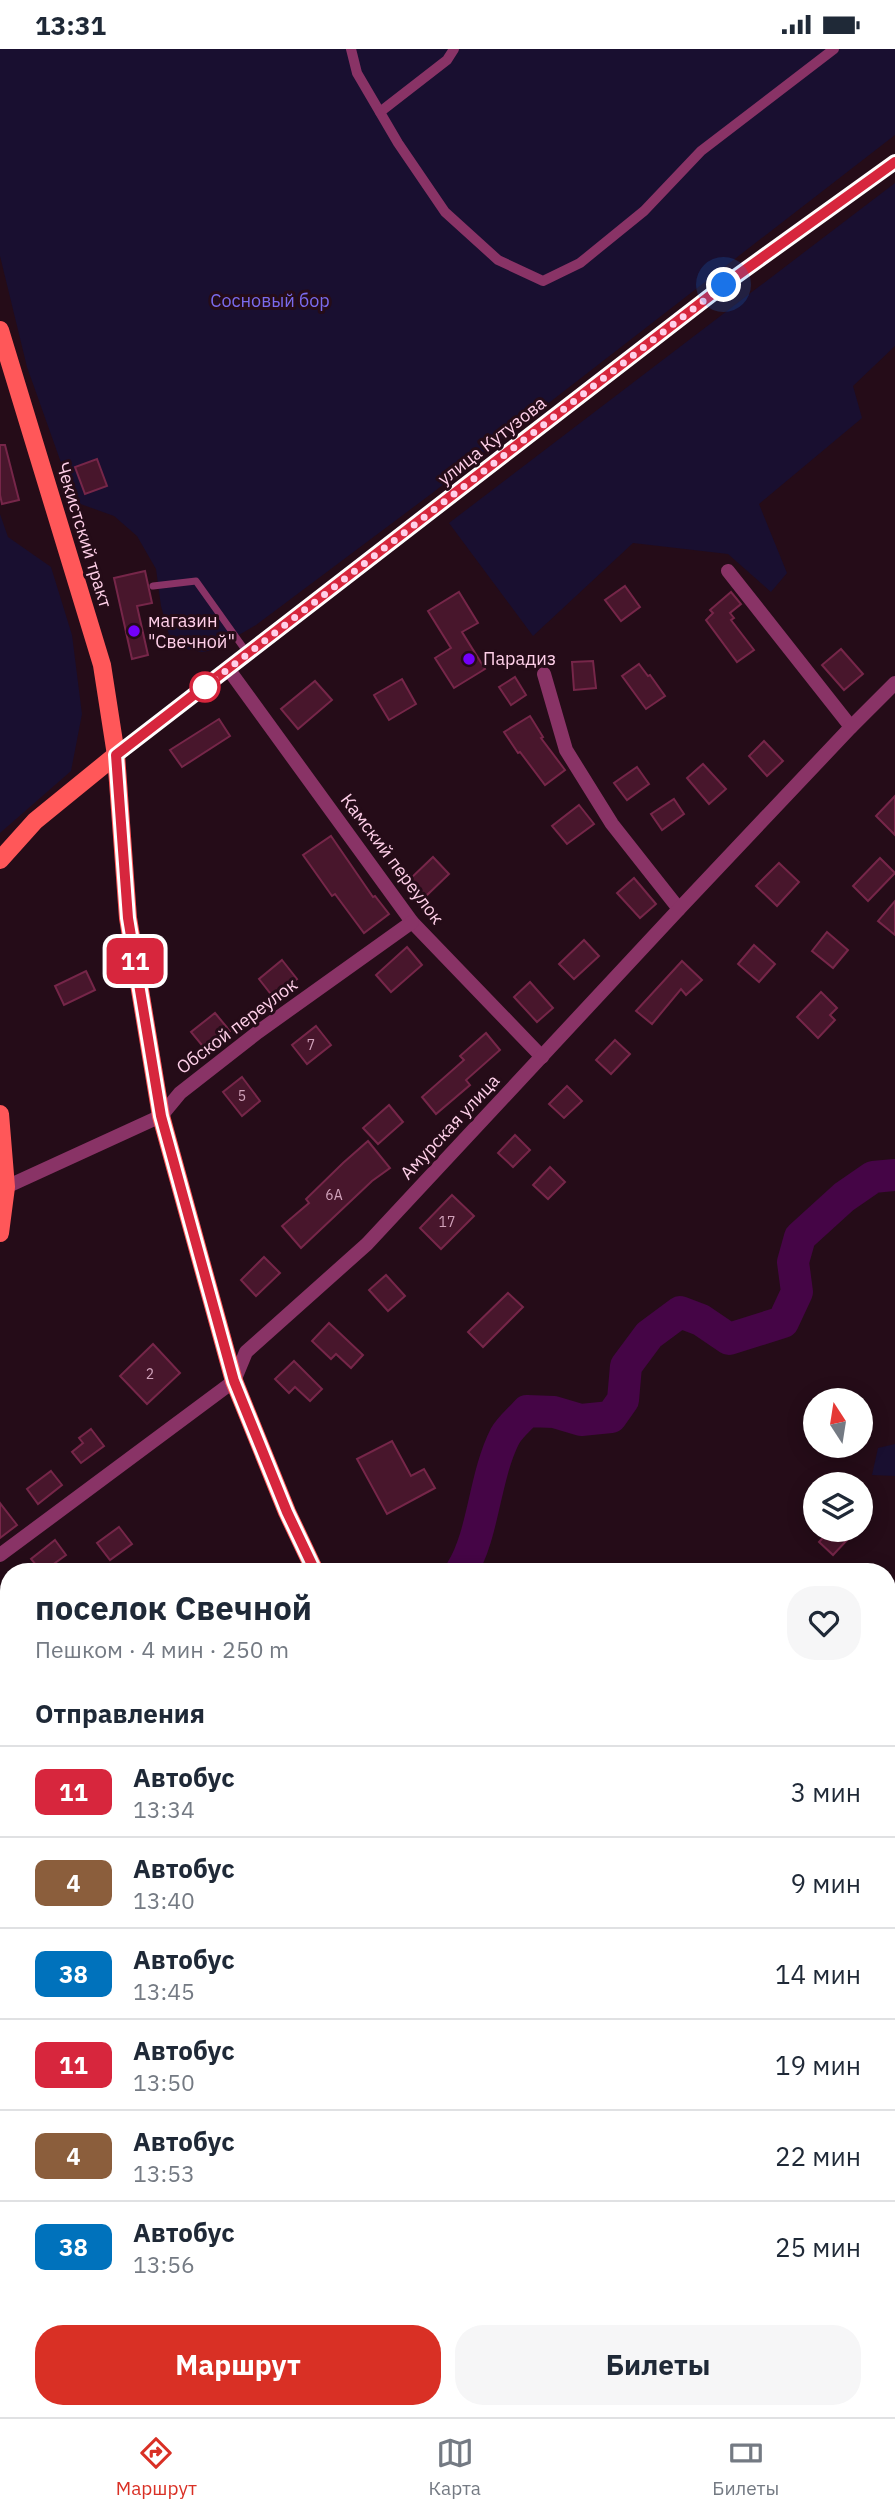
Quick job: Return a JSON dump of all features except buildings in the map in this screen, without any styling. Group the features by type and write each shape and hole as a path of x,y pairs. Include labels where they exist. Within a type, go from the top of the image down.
{"main road":[{"name":"Чекистский тракт","path":"0,330 102,665 109,699 116,755 128,918 161,1116 234,1381 287,1512 311,1563"},
{"path":"0,860 35,821 116,755"},
{"path":"0,1114 6,1187 0,1233"}],"street":[{"path":"351,49 357,73 444,212 498,260 543,281 580,263 644,211 701,151 834,49"},
{"path":"380,112 447,60 454,49"},
{"name":"улица Кутузова","path":"116,755 724,285 895,162"},
{"path":"728,571 850,727"},
{"name":"Камский переулок","path":"229,670 412,922 542,1057"},
{"path":"544,674 566,751 612,824 679,909"},
{"name":"Амурская улица","path":"0,1555 234,1381 246,1352 367,1244 850,727 895,683"},
{"name":"Обской переулок","path":"6,1187 161,1116 180,1093 258,1032 412,922"}],"lane":[{"path":"153,586 196,581 248,654"}],"green space":[{"name":"Сосновый бор","path":"0,49 895,49 895,135 431,494 256,625 213,650 202,652 172,646 161,606 156,569 137,536 114,516 75,502 27,367 0,256"},
{"path":"895,183 895,346 853,386 862,418 759,504 787,573 771,592 728,554 633,543 533,636 449,523"},
{"path":"0,514 8,537 51,567 72,635 82,714 71,771 0,833"},
{"path":"895,1444 895,1476 873,1475 878,1448"}],"waterway":[{"path":"466,1563 475,1540 498,1452 507,1433 527,1411 554,1412 581,1420 611,1417 623,1400 626,1366 649,1335 680,1312 701,1320 729,1339 783,1322 797,1292 793,1262 800,1237 844,1197 873,1177 895,1175"}],"bus line":[{"name":"11","path":"311,1563 287,1512 234,1381 161,1116 128,918 116,755 724,285 895,162"}],"place":[{"name":"магазин \"Свечной\"","path":"134,631"},
{"name":"Парадиз","path":"469,659"}],"route":[{"path":"205,687 724,285"}]}
